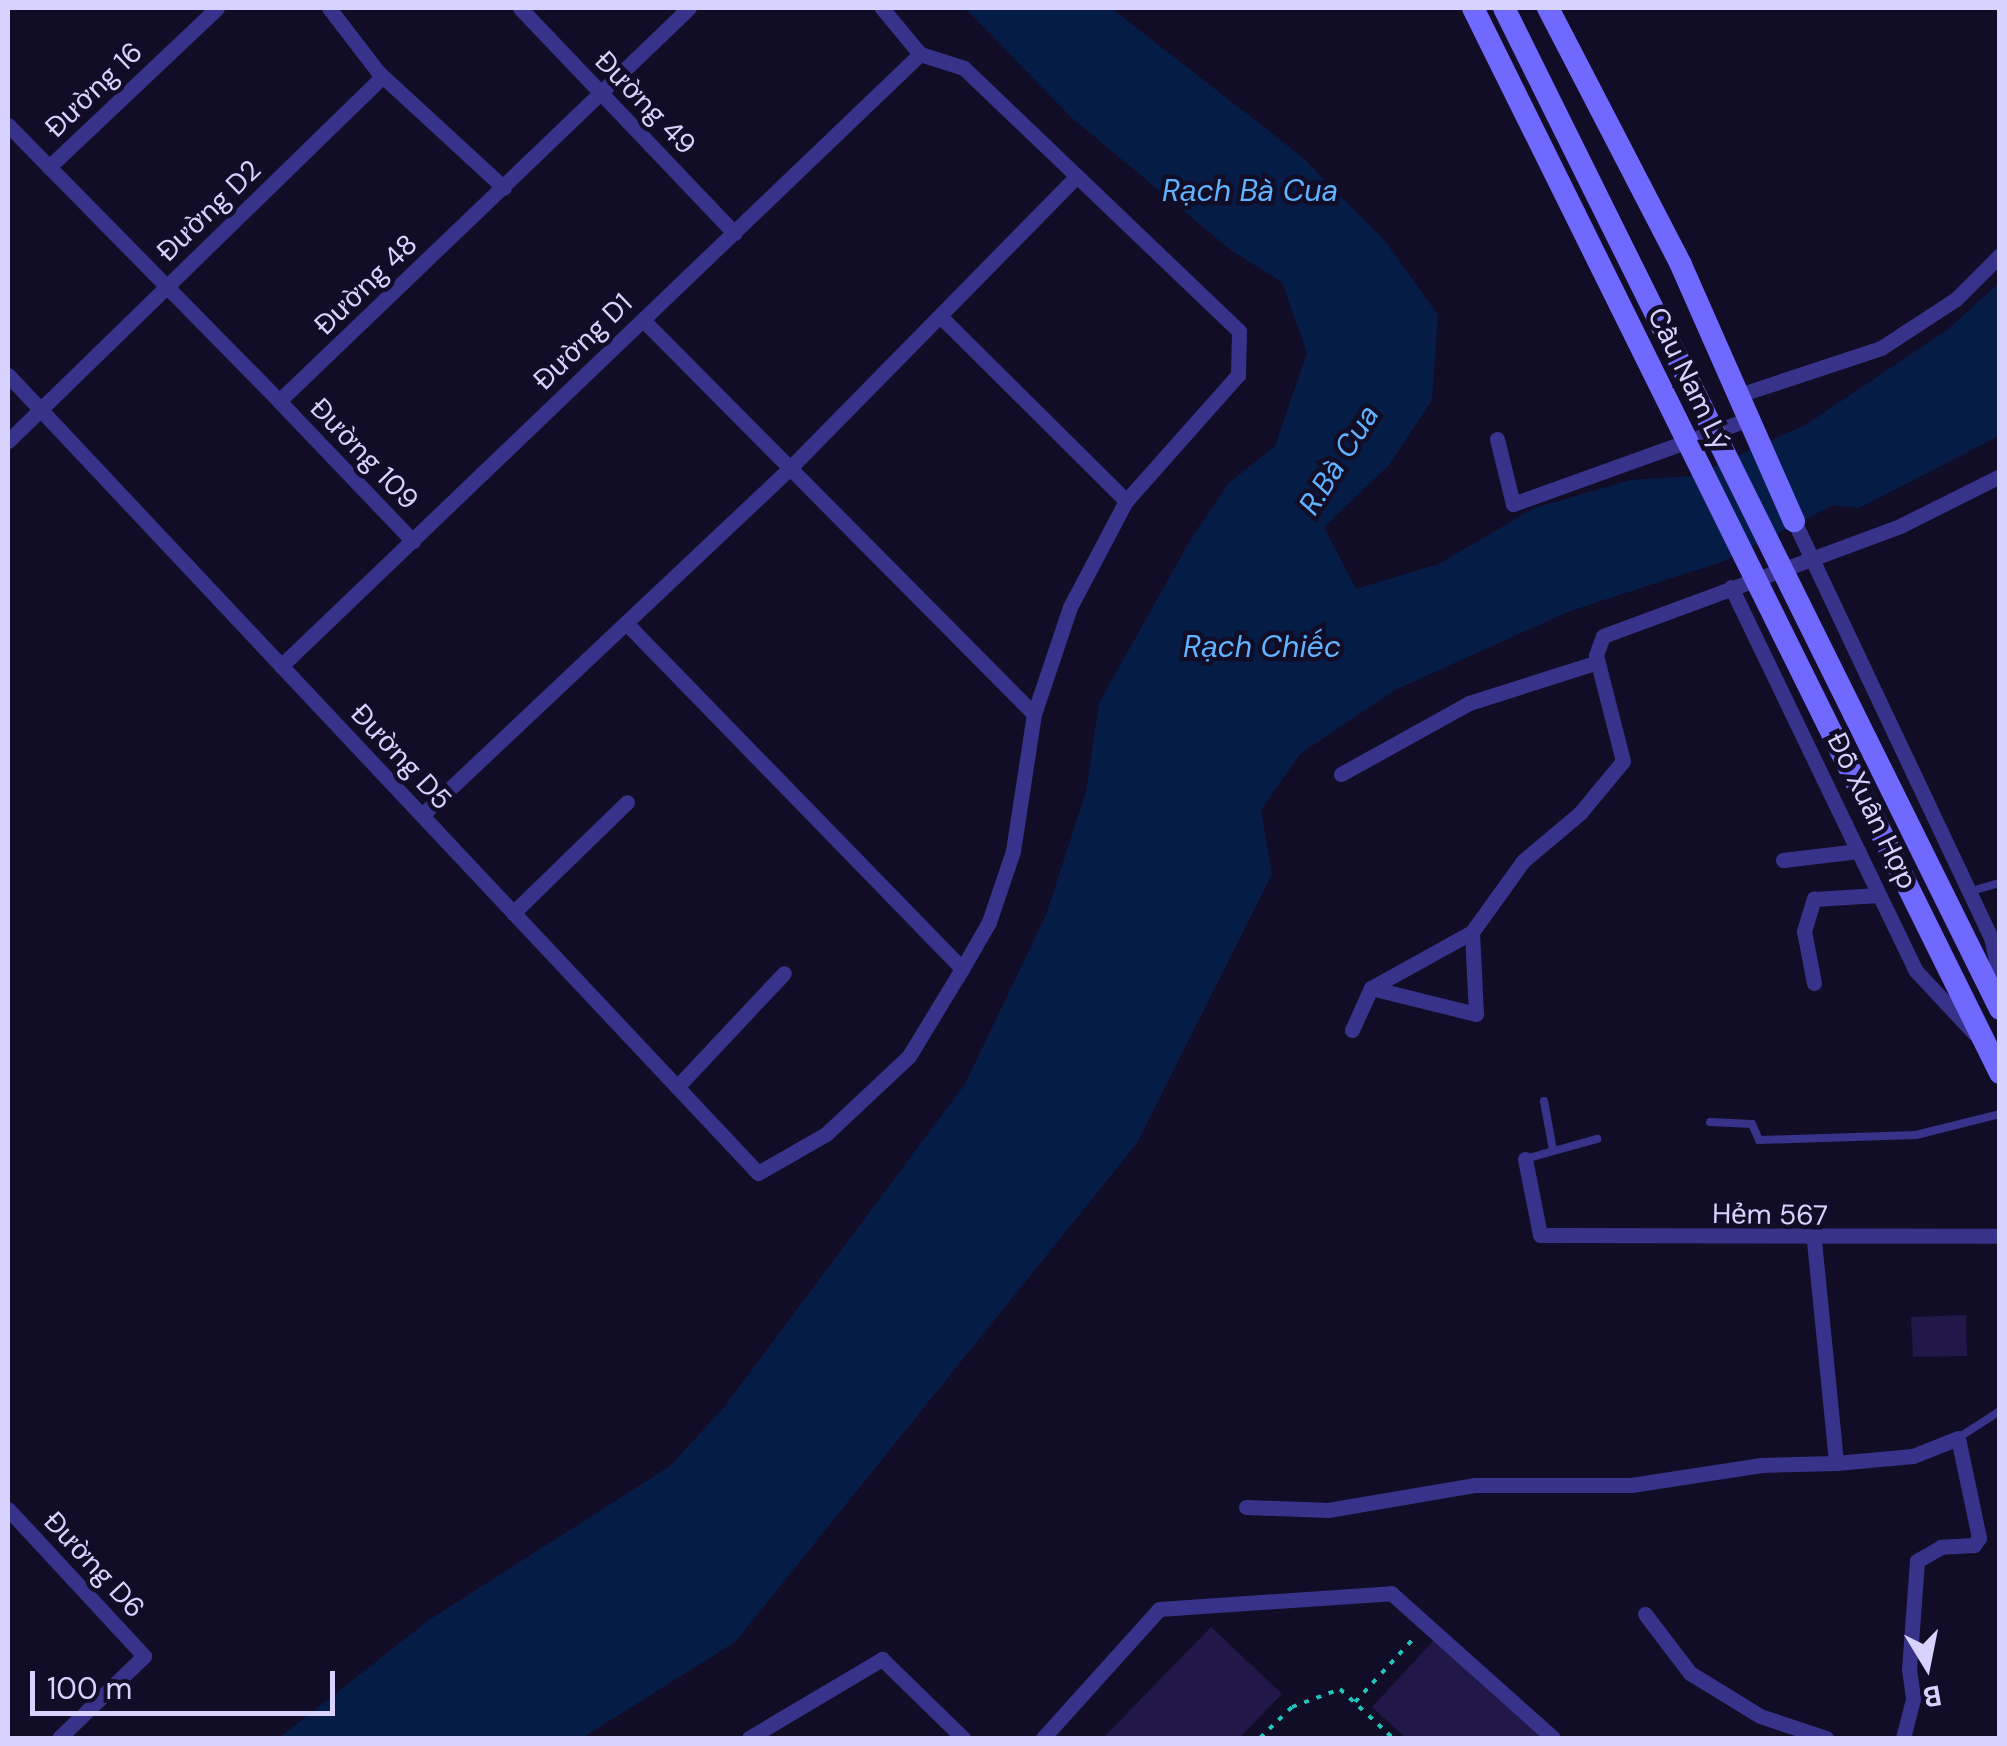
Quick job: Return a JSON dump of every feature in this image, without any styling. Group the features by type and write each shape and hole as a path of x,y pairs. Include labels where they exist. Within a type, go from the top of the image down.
{"main road":[{"name":"Cầu Nam Lý","path":"1473,8 1852,778"},
{"name":"Cầu Nam Lý","path":"1504,8 1877,766"},
{"path":"1548,8 1681,265 1794,521"},
{"name":"Đỗ Xuân Hợp","path":"1877,766 2000,1009"},
{"name":"Đỗ Xuân Hợp","path":"1852,778 2000,1073"}],"street":[{"name":"Đường 16","path":"48,167 216,8"},
{"path":"329,8 382,77 504,188"},
{"name":"Đường 49","path":"520,8 734,232"},
{"name":"Đường 48","path":"280,401 689,8"},
{"path":"626,623 962,968 989,922 1013,851 1034,714 1070,607 1126,501 1238,375 1240,331 964,68 920,54 882,8"},
{"name":"Đường D1","path":"282,666 920,54"},
{"name":"Đường D2","path":"8,441 382,77"},
{"path":"8,125 280,401"},
{"path":"422,816 790,468 1077,176"},
{"path":"1739,395 1881,348 1956,299 2000,255"},
{"path":"940,316 1126,501"},
{"path":"642,320 1034,714"},
{"name":"Đường D5","path":"8,375 758,1173 826,1134 909,1056 962,968"},
{"name":"Đường 109","path":"280,401 412,541"},
{"path":"1497,439 1513,504 1749,419"},
{"path":"1352,1030 1371,988 1472,932 1523,862 1580,813 1624,761 1598,662 1603,636 1806,556 1900,526 2000,476"},
{"name":"Đỗ Xuân Hợp","path":"1794,521 1806,556 1991,938 2000,979"},
{"name":"Đỗ Xuân Hợp","path":"1730,587 1916,971 1984,1044"},
{"path":"1341,774 1468,703 1598,662"},
{"path":"514,912 627,802"},
{"path":"1783,860 1858,851"},
{"path":"1814,983 1804,931 1814,898 1879,895"},
{"path":"1371,988 1476,1014 1472,932"},
{"path":"677,1087 784,973"},
{"name":"Hẻm 567","path":"1524,1159 1540,1236 1814,1241 2000,1236"},
{"path":"1814,1241 1836,1462"},
{"path":"1246,1507 1328,1510 1474,1484 1631,1485 1760,1465 1913,1456 1958,1438 1979,1538 1974,1545 1941,1547 1917,1562 1908,1669 1913,1699 1903,1738"},
{"name":"Đường D6","path":"8,1509 144,1656 59,1738"},
{"path":"1044,1738 1159,1609 1391,1593 1553,1738"},
{"path":"1645,1614 1690,1673 1781,1732 1826,1738"},
{"path":"749,1738 882,1658 964,1738"}],"lane":[{"path":"1968,892 2000,883"},
{"path":"1544,1101 1553,1150"},
{"path":"1710,1122 1752,1124 1759,1140 1916,1136 2000,1114"},
{"path":"1524,1159 1597,1140"},
{"path":"1958,1438 2000,1411"}],"path":[{"path":"1354,1702 1426,1625"},
{"path":"1260,1738 1292,1707 1340,1689 1393,1738"}],"water":[{"name":"Rạch Chiếc","path":"965,8 1111,8 1302,157 1385,241 1438,315 1432,400 1389,465 1324,527 1356,589 1439,564 1534,508 1631,480 1693,476 1807,424 1947,330 1999,283 1999,436 1859,508 1833,505 1724,561 1570,611 1395,690 1300,754 1261,810 1272,874 1137,1143 735,1642 582,1738 279,1738 429,1620 670,1466 725,1406 965,1084 1046,915 1086,792 1099,703 1192,537 1229,483 1275,446 1307,353 1282,282 1232,251 1072,118"}],"building":[{"path":"1966,1315 1967,1356 1913,1357 1911,1317"},
{"path":"1211,1627 1282,1694 1239,1738 1103,1738"},
{"path":"1435,1639 1542,1738 1406,1738 1372,1707"}],"water label":[{"name":"Rạch Bà Cua","path":"1250,191"},
{"name":"R.Bà Cua","path":"1339,460"}]}
